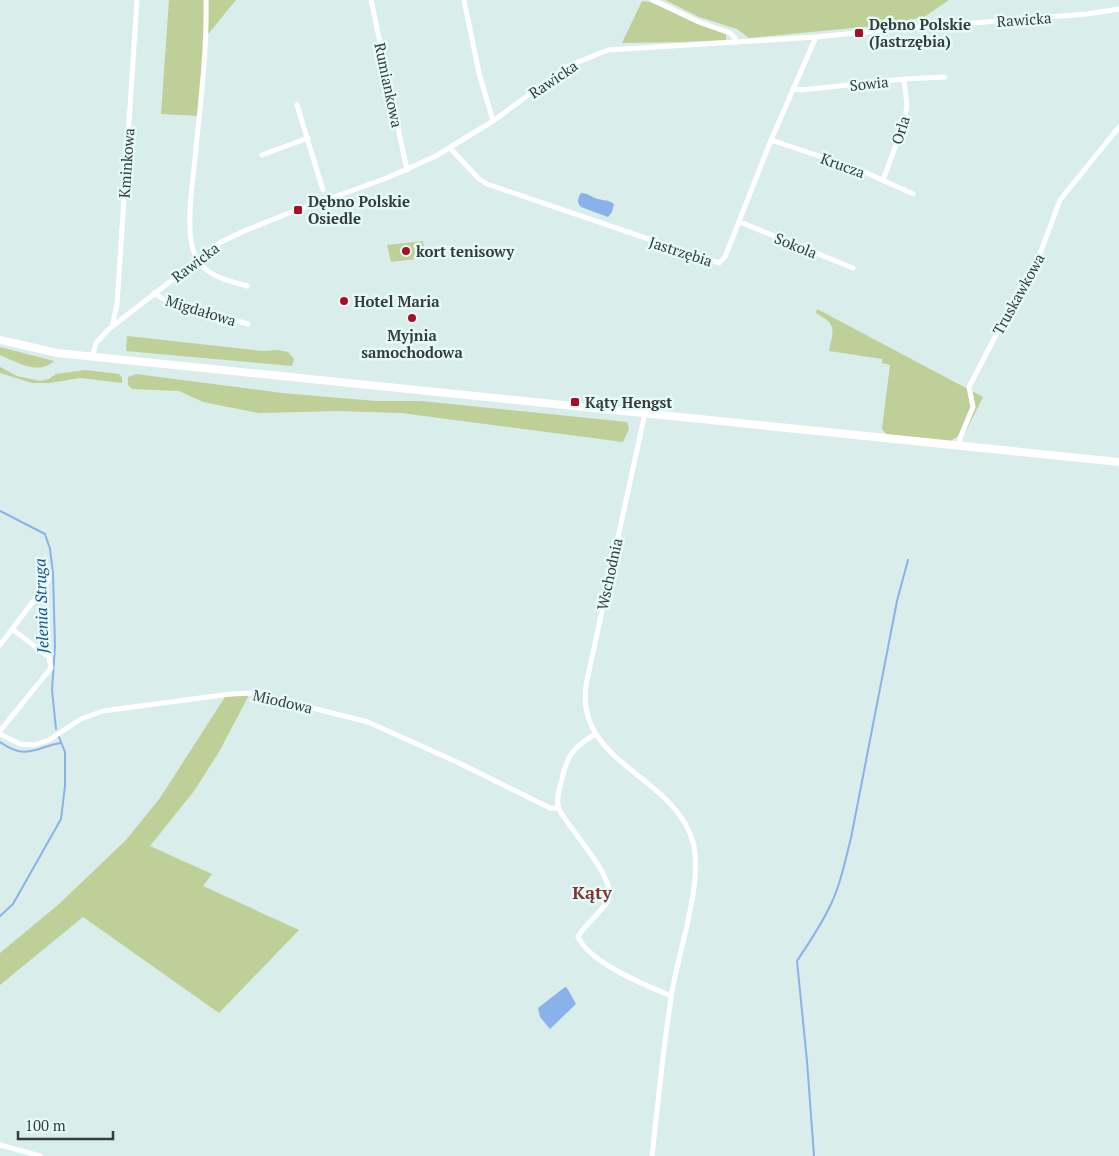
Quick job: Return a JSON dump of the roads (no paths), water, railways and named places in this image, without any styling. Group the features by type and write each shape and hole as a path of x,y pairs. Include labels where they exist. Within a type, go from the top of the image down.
{"main road":[{"path":"0,340 57,353 1119,462"}],"street":[{"name":"Kminkowa","path":"113,326 117,305 137,0"},
{"path":"206,0 207,33 191,204 190,236 192,249 197,260 212,275 247,286"},
{"name":"Rumiankowa","path":"371,0 407,170"},
{"path":"464,0 479,73 493,121"},
{"path":"653,0 699,22 730,33 735,38 736,43"},
{"name":"Rawicka","path":"93,356 99,339 113,326 197,260 230,237 407,170 450,148 493,121 568,66 598,53 608,50 816,38 896,29 1119,10"},
{"name":"Jastrzębia","path":"450,148 479,179 487,184 719,264 726,257 770,140 816,38"},
{"name":"Sowia","path":"793,88 802,90 904,79 945,77"},
{"name":"Orla","path":"883,180 904,123 907,106 904,79"},
{"path":"297,105 323,190"},
{"name":"Truskawkowa","path":"959,446 960,438 973,407 969,387 1011,306 1037,262 1060,200 1119,127"},
{"path":"262,155 308,138"},
{"name":"Krucza","path":"770,140 858,169 914,194"},
{"name":"Sokola","path":"740,222 853,268"},
{"name":"Migdałowa","path":"154,293 168,302 248,324"},
{"name":"Wschodnia","path":"644,413 586,684 584,702 595,734 604,747 678,812 694,844 696,858 691,905 671,996 652,1156"},
{"path":"0,645 44,587 48,580 48,573"},
{"path":"0,732 51,668 49,657 12,629"},
{"name":"Miodowa","path":"0,732 20,744 34,745 48,740 81,719 103,711 230,694 252,693 368,722 459,763 550,808 558,808"},
{"path":"595,734 578,746 569,758 558,796 558,808 587,847 607,883 609,891 609,899 605,905 581,931 578,937 581,943 595,956 611,967 632,979 671,996"},
{"path":"0,1145 40,1156"}],"water":[{"path":"581,193 612,202 614,204 612,212 608,217 581,207 578,200"},
{"path":"565,987 576,1004 550,1029 540,1017 538,1008"}],"waterway":[{"name":"Jelenia Struga","path":"0,511 45,534 50,549 53,573 55,647 52,690 56,729"},
{"path":"814,1156 797,961 833,900 842,874 851,838 897,601 908,560"},
{"name":"Jelenia Struga","path":"0,916 13,904 61,819 65,786 65,752 59,737"},
{"path":"0,742 9,748 24,752 61,743"}],"place":[{"name":"Dębno Polskie (Jastrzębia)","path":"859,33"},
{"name":"Dębno Polskie Osiedle","path":"298,210"},
{"name":"kort tenisowy","path":"406,251"},
{"name":"Hotel Maria","path":"344,301"},
{"name":"Myjnia samochodowa","path":"412,318"},
{"name":"Kąty Hengst","path":"575,402"}],"district":[{"name":"Kąty","path":"592,892"}]}
